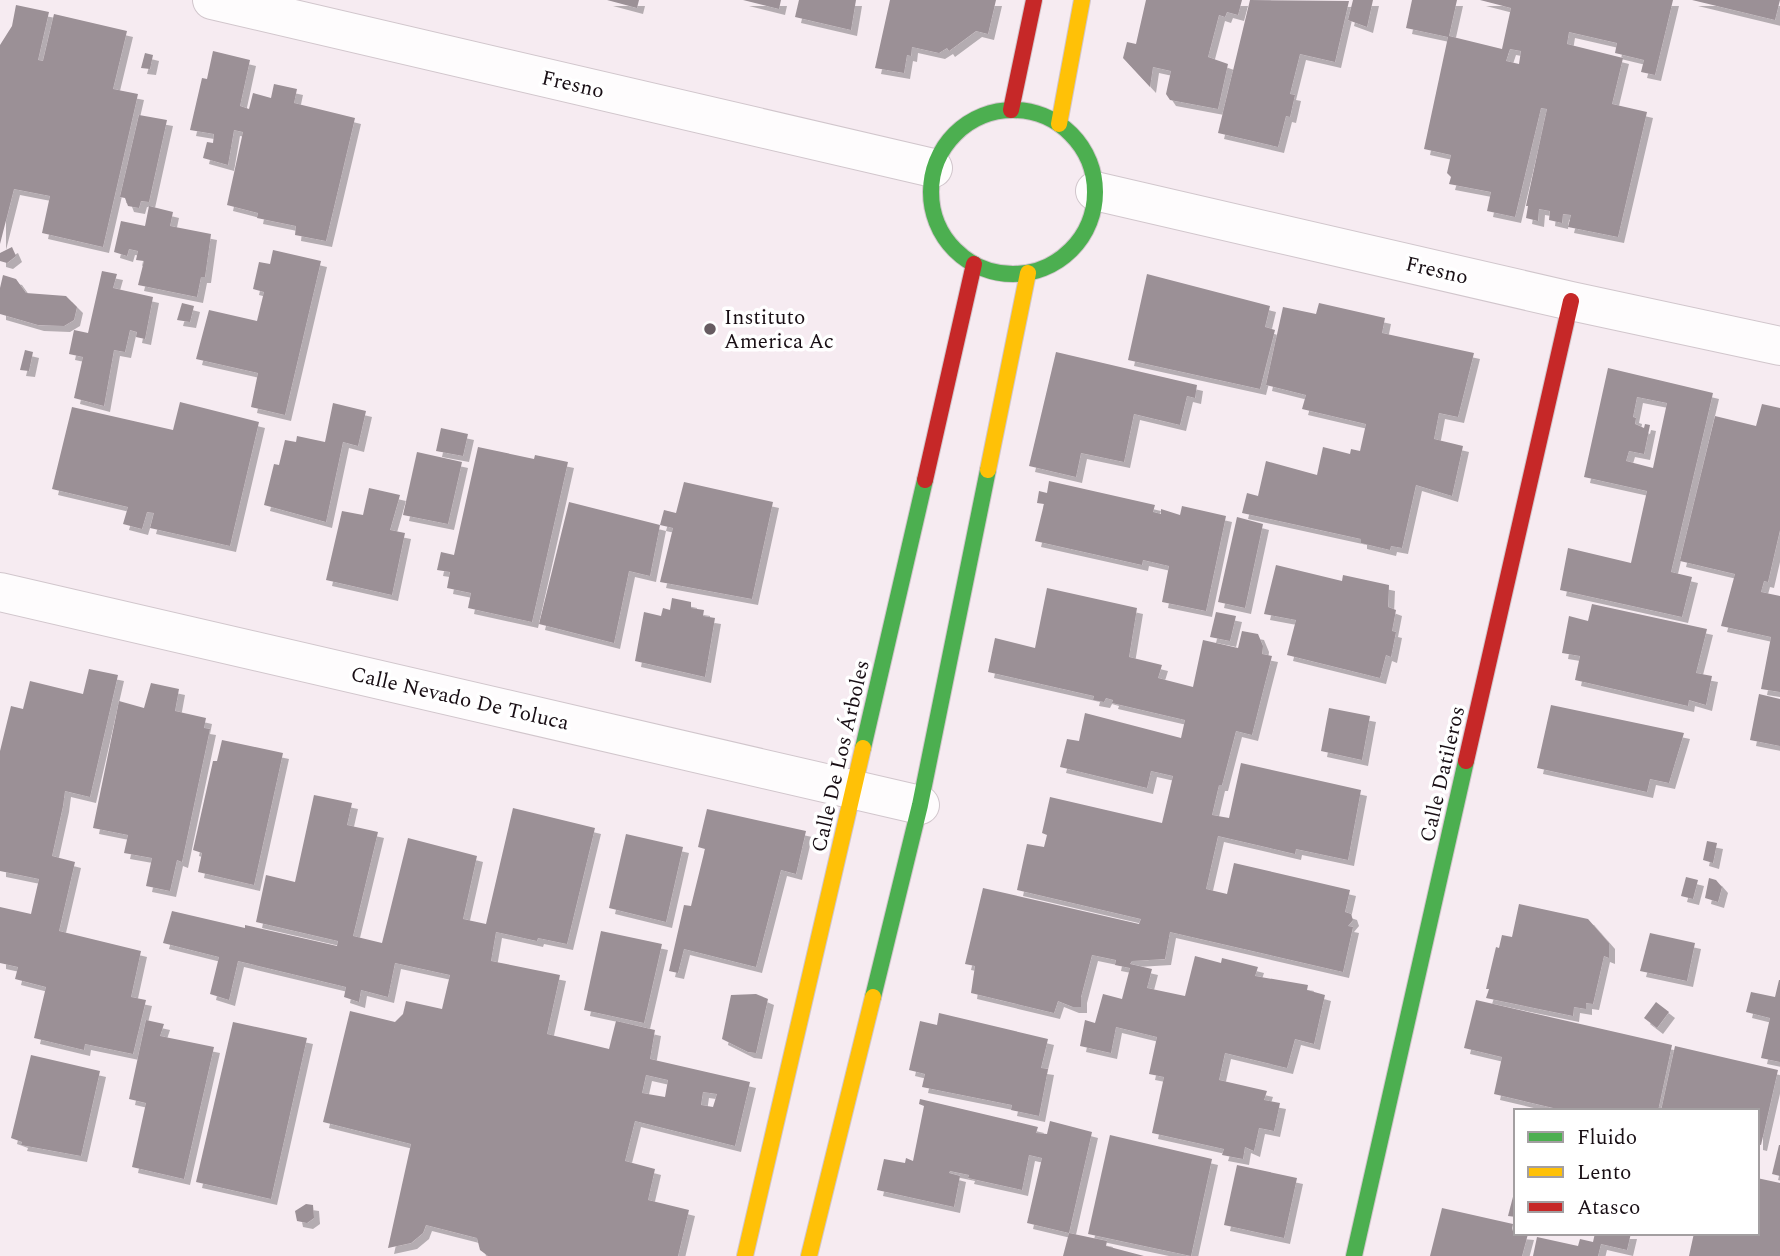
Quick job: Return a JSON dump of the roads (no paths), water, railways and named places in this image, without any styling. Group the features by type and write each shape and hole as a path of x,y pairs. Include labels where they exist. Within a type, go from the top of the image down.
{"street":[{"name":"Fresno","path":"212,0 933,168"},
{"path":"1011,110 1034,0"},
{"path":"1059,124 1082,0"},
{"path":"1011,110 1036,113 1059,124 1078,142 1090,165 1095,191 1090,219 1077,244 1056,263 1028,273 1000,273 974,264 951,246 936,223 930,194 933,168 945,145 962,127 985,114 1011,110"},
{"name":"Fresno","path":"1095,191 1780,346"},
{"name":"Calle De Los Árboles","path":"745,1256 974,264"},
{"path":"809,1256 920,804 1028,273"},
{"name":"Calle Datileros","path":"1354,1256 1571,300"},
{"name":"Calle Nevado De Toluca","path":"0,592 920,804"}],"place":[{"name":"Instituto America Ac","path":"710,329"}]}
